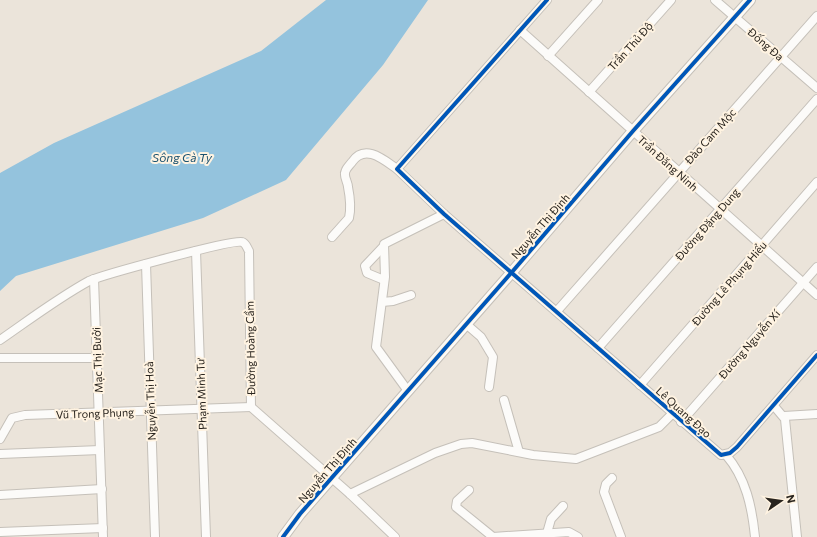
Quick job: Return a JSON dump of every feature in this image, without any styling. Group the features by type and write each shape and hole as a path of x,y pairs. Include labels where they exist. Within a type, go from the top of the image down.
{"street":[{"path":"397,169 547,0"},
{"path":"548,56 598,0"},
{"name":"Trần Thủ Độ","path":"589,92 671,0"},
{"name":"Đống Đa","path":"716,0 817,88"},
{"name":"Nguyễn Thị Định","path":"283,537 300,514 512,272 633,131 750,0"},
{"name":"Đào Cam Mộc","path":"557,311 780,56 817,16"},
{"name":"Trần Đăng Ninh","path":"520,30 817,295"},
{"name":"Đường Đặng Dung","path":"598,348 817,99"},
{"name":"Lê Quang Đạo","path":"332,237 349,218 348,186 345,170 354,158 360,154 373,154 380,156 397,169 444,214 557,311 680,422 718,454 726,455"},
{"name":"Đường Lê Phụng Hiểu","path":"640,385 817,182"},
{"path":"384,280 367,274 365,266 387,241 444,214"},
{"name":"Đường Hoàng Cầm","path":"196,251 234,242 242,242 247,246 249,251 251,407 350,494 395,537"},
{"path":"383,247 386,265 376,347 408,391"},
{"path":"0,340 94,279 196,251"},
{"name":"Phạm Minh Tư","path":"196,251 206,537"},
{"name":"Nguyễn Thị Hoà","path":"146,264 155,537"},
{"name":"Đường Nguyễn Xí","path":"680,422 817,267"},
{"name":"Mạc Thị Bưởi","path":"94,279 103,537"},
{"path":"382,302 393,301 411,295"},
{"path":"466,324 481,337 493,357 489,387"},
{"path":"756,537 753,513 742,478 736,466 726,455 737,447 817,356"},
{"path":"0,358 97,358"},
{"path":"504,400 519,452"},
{"path":"774,406 784,416 797,537"},
{"name":"Vũ Trọng Phụng","path":"0,439 8,423 12,418 18,416 251,407"},
{"path":"350,494 435,453 461,444 472,443 533,455 576,459 659,427 672,414"},
{"path":"784,416 817,414"},
{"path":"0,454 100,450"},
{"path":"612,478 606,484 604,492 621,537"},
{"path":"0,495 102,489"},
{"path":"469,490 457,501 456,507 493,537 569,532 578,537"},
{"path":"547,533 551,519 563,506"},
{"path":"0,532 103,528"}],"water":[{"name":"Sông Cà Ty","path":"326,0 428,0 383,65 286,180 203,218 16,276 0,291 0,173 54,143 261,51"}],"cycle path":[{"path":"547,0 397,169 444,214 721,455 730,453 737,447 817,355"},
{"path":"283,537 300,514 512,272 633,131 750,0"}]}
